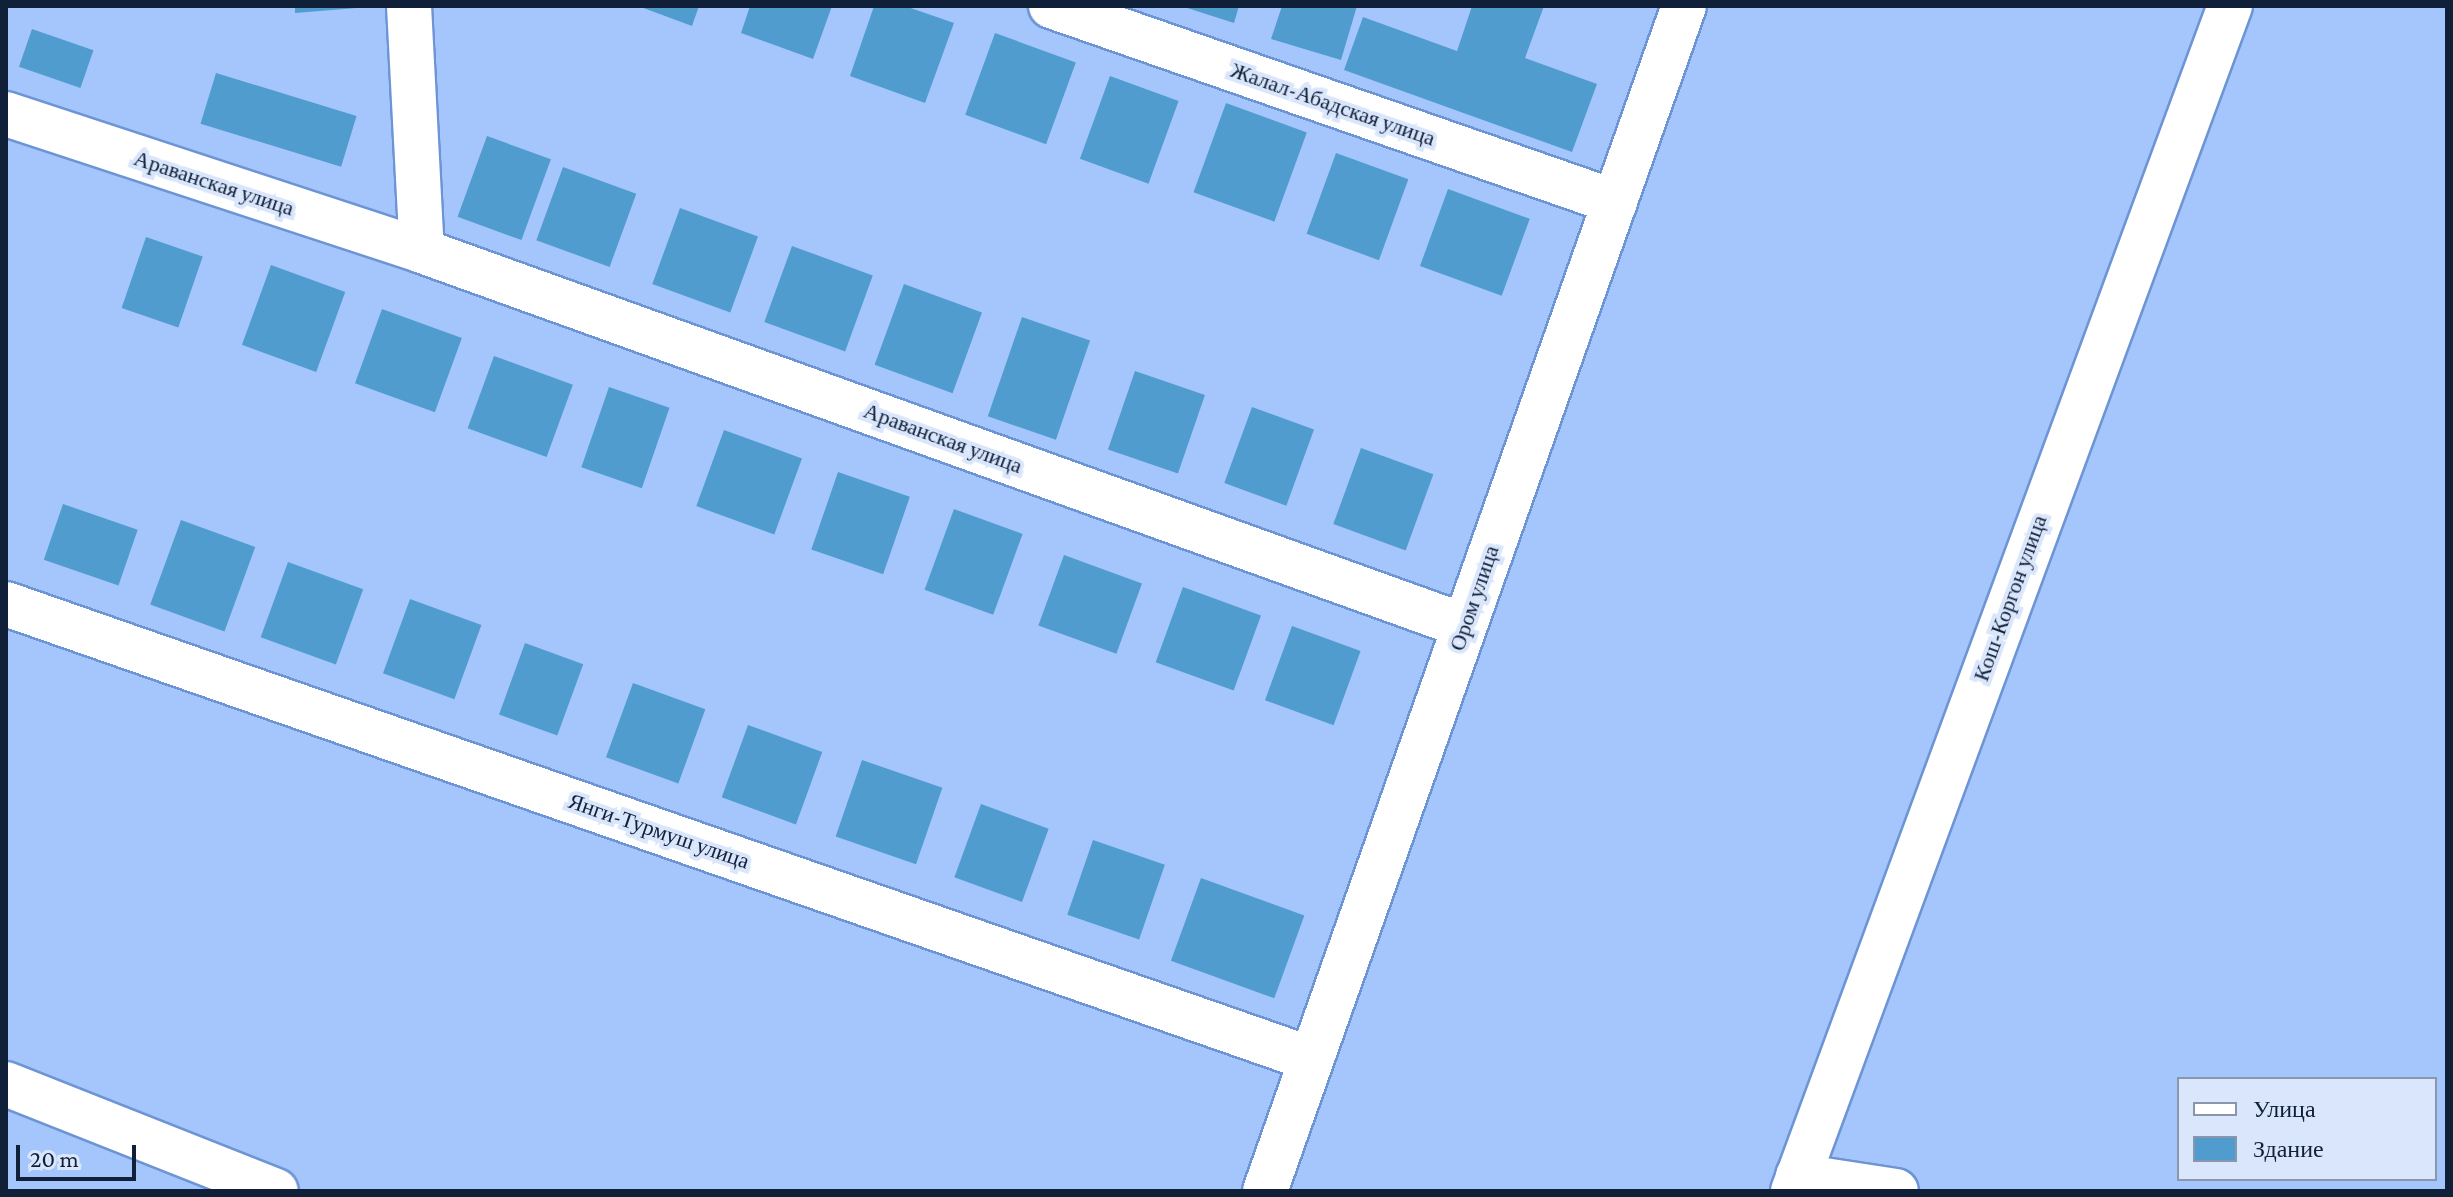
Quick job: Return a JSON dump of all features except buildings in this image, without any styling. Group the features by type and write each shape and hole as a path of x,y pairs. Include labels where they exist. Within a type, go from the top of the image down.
{"street":[{"path":"409,6 422,251"},
{"name":"Жалал-Абадская улица","path":"1051,6 1615,202"},
{"name":"Ором улица","path":"1265,1191 1684,6"},
{"name":"Кош-Коргон улица","path":"1795,1184 2230,6"},
{"name":"Араванская улица","path":"6,114 422,251 1465,626"},
{"name":"Янги-Турмуш улица","path":"6,604 1311,1059"},
{"path":"6,1084 276,1191"},
{"path":"1795,1184 1896,1191"}]}
